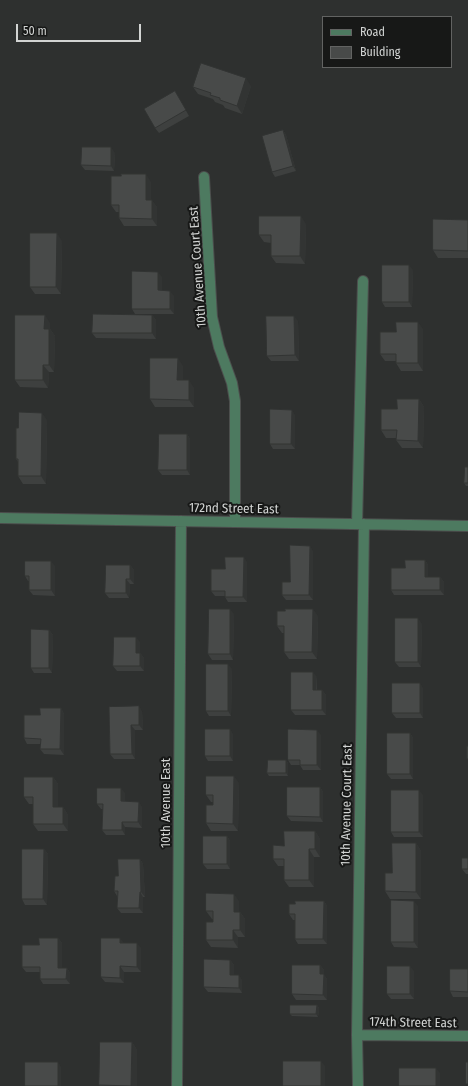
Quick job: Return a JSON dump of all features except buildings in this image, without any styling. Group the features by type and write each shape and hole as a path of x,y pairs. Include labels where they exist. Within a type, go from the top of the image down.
{"street":[{"name":"10th Avenue Court East","path":"204,177 212,317 219,347 232,383 234,401 235,521"},
{"name":"10th Avenue Court East","path":"358,1086 357,1035 363,281"},
{"name":"172nd Street East","path":"0,518 468,526"},
{"name":"10th Avenue East","path":"177,1086 181,521"},
{"name":"174th Street East","path":"357,1035 468,1036"}]}
